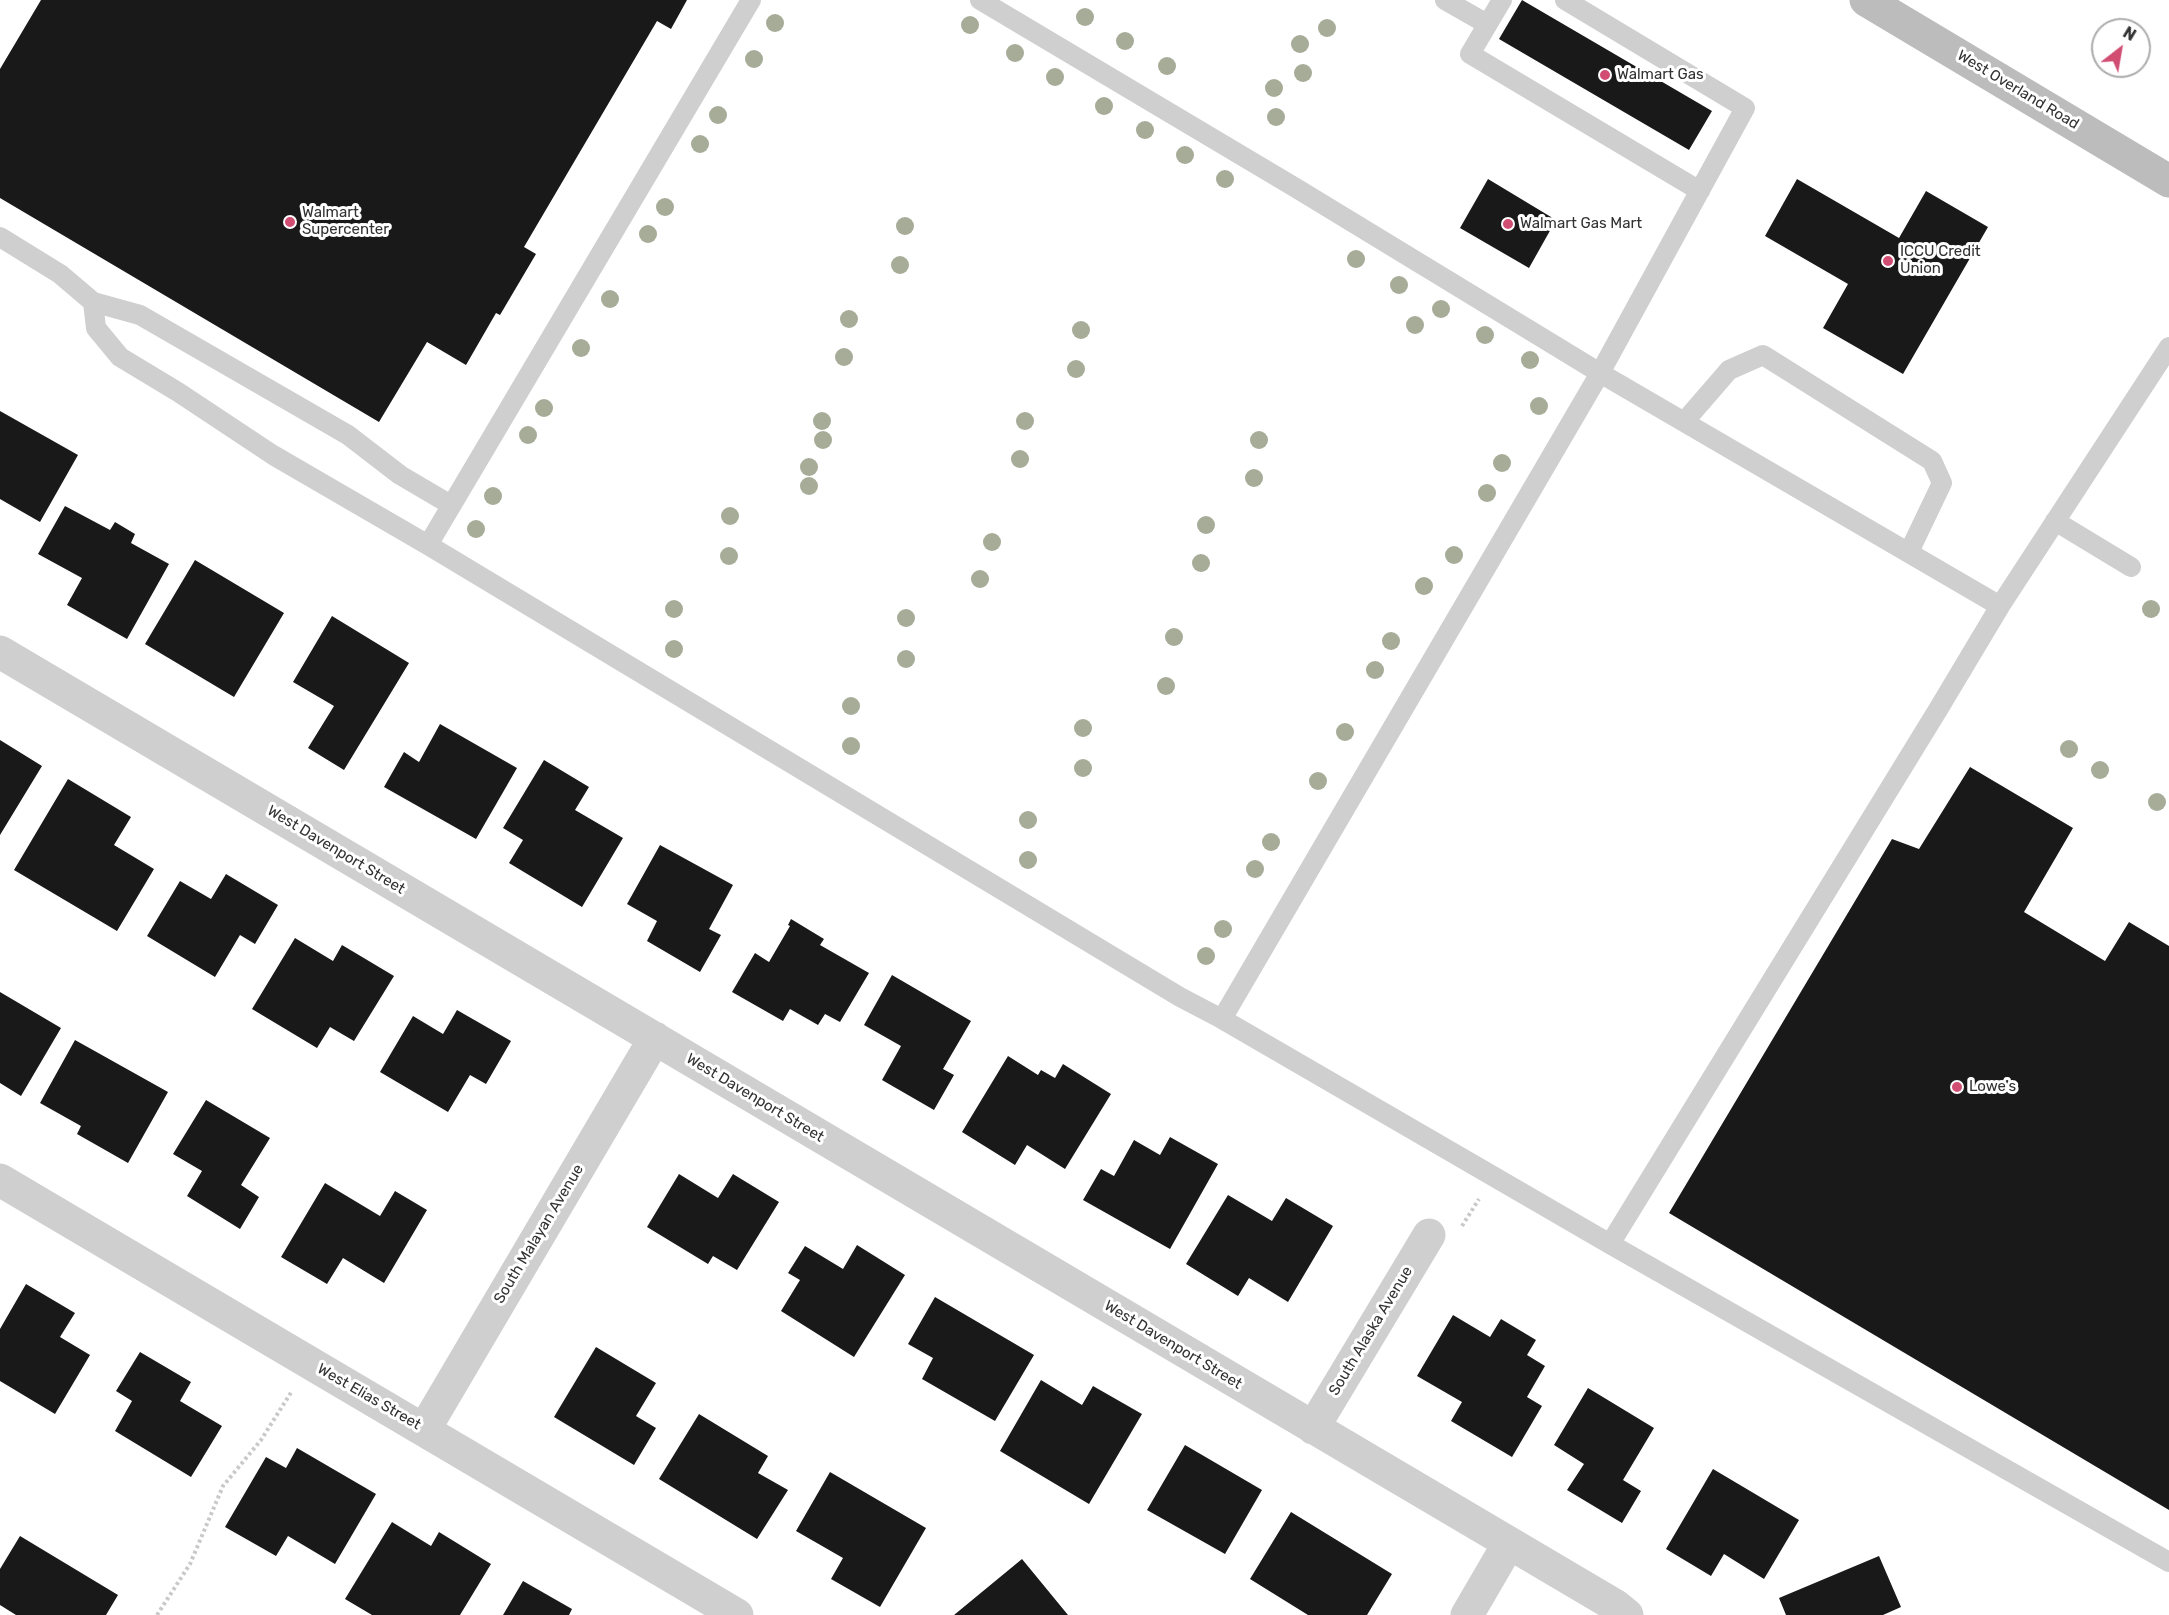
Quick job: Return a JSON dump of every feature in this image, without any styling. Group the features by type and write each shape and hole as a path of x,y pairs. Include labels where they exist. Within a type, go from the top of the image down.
{"street":[{"name":"West Overland Road","path":"1866,0 2169,181"},
{"name":"West Davenport Street","path":"0,652 1628,1615"},
{"name":"South Malayan Avenue","path":"424,1430 654,1038"},
{"name":"West Elias Street","path":"0,1180 737,1615"},
{"name":"South Alaska Avenue","path":"1313,1428 1428,1235"},
{"path":"1467,1615 1509,1543"}],"lane":[{"path":"428,545 751,0"},
{"path":"980,0 1287,182 1600,373 2000,606"},
{"path":"1445,0 1487,24"},
{"path":"1502,0 1470,54 1700,191"},
{"path":"1222,1019 1600,373 1745,108 1565,0"},
{"path":"0,237 60,274 93,302 140,315 348,435 399,475 451,505"},
{"path":"93,302 96,328 120,357 273,454 1180,997 2169,1562"},
{"path":"1610,1244 2000,606 2169,347"},
{"path":"1684,422 1729,370 1763,356 1932,461 1942,483 1909,552"},
{"path":"2055,521 2131,567"}],"path":[{"path":"157,1615 190,1564 223,1486 261,1440 310,1363"}],"building":[{"name":"Walmart Supercenter","path":"41,0 687,0 671,29 657,21 524,247 536,254 500,315 496,313 466,365 427,342 379,422 0,198 0,69"},
{"name":"Walmart Gas","path":"1522,0 1712,111 1689,150 1499,39"},
{"name":"Walmart Gas Mart","path":"1488,179 1556,220 1529,268 1460,228"},
{"name":"ICCU Credit Union","path":"1797,179 1899,238 1926,191 1988,227 1903,374 1823,328 1848,284 1765,236"},
{"path":"0,411 78,455 40,522 0,499"},
{"path":"65,506 110,530 115,522 135,534 131,543 169,564 127,639 67,605 82,578 38,554"},
{"path":"195,560 284,613 234,697 145,644"},
{"path":"332,616 409,663 344,770 308,748 334,706 293,682"},
{"path":"440,724 517,768 476,839 384,787 404,752 419,762"},
{"path":"0,740 42,766 0,835"},
{"path":"544,760 589,787 575,810 623,838 582,907 509,863 523,840 503,828"},
{"name":"Lowe's","path":"1970,767 2073,828 2024,912 2105,961 2129,922 2169,946 2169,1510 1669,1213 1892,839 1919,849"},
{"path":"68,779 131,817 114,845 154,869 117,931 14,870"},
{"path":"660,845 733,885 709,929 721,935 700,972 647,941 657,921 627,904"},
{"path":"226,874 278,905 255,944 240,935 215,977 147,936 180,881 211,899"},
{"path":"791,919 824,939 820,945 869,973 840,1022 825,1014 818,1025 790,1009 783,1021 732,992 755,953 769,962 790,926 788,925"},
{"path":"295,938 333,961 342,945 394,976 354,1041 330,1027 317,1048 252,1009"},
{"path":"892,975 971,1021 943,1069 954,1075 934,1110 882,1080 901,1046 864,1025"},
{"path":"0,992 61,1028 21,1096 0,1083"},
{"path":"457,1010 511,1041 486,1084 470,1075 448,1112 380,1072 413,1016 443,1034"},
{"path":"75,1040 168,1092 128,1163 77,1134 81,1126 40,1103"},
{"path":"1008,1056 1038,1075 1041,1070 1055,1078 1063,1064 1111,1094 1065,1169 1027,1145 1015,1165 962,1132"},
{"path":"206,1100 270,1138 241,1185 259,1197 240,1229 187,1196 202,1171 173,1154"},
{"path":"1170,1137 1218,1164 1170,1249 1083,1200 1101,1169 1114,1176 1134,1140 1160,1155"},
{"path":"679,1174 718,1198 733,1174 779,1202 737,1270 713,1256 708,1264 647,1227"},
{"path":"325,1183 380,1216 395,1191 427,1210 384,1283 343,1258 327,1284 281,1257"},
{"path":"1228,1195 1272,1221 1286,1198 1333,1226 1288,1302 1249,1278 1238,1296 1186,1264"},
{"path":"857,1245 905,1275 854,1357 781,1311 800,1280 788,1273 805,1246 843,1269"},
{"path":"26,1284 75,1313 60,1337 90,1355 55,1414 0,1381 0,1329"},
{"path":"935,1297 1034,1355 995,1421 922,1379 933,1358 908,1344"},
{"path":"1453,1315 1490,1337 1501,1319 1536,1340 1527,1355 1545,1366 1527,1397 1542,1406 1512,1457 1451,1421 1462,1402 1417,1376"},
{"path":"596,1347 656,1383 636,1416 656,1428 634,1465 554,1417"},
{"path":"140,1352 191,1382 180,1401 222,1426 191,1477 115,1431 132,1401 116,1391"},
{"path":"1041,1380 1082,1405 1093,1386 1142,1414 1089,1504 1000,1451"},
{"path":"1588,1388 1654,1428 1623,1480 1641,1491 1622,1523 1567,1490 1584,1464 1554,1445"},
{"path":"699,1414 768,1456 758,1473 788,1490 757,1539 659,1479"},
{"path":"1185,1445 1262,1490 1225,1554 1147,1510"},
{"path":"297,1448 376,1494 335,1564 288,1536 276,1556 225,1527 266,1457 286,1468"},
{"path":"1713,1469 1799,1520 1764,1579 1724,1554 1711,1576 1666,1549"},
{"path":"830,1472 926,1528 880,1607 831,1579 843,1558 796,1531"},
{"path":"1291,1512 1392,1574 1367,1615 1308,1615 1250,1579"},
{"path":"392,1522 431,1546 439,1532 491,1564 460,1615 372,1615 345,1599"},
{"path":"20,1536 118,1595 106,1615 16,1615 0,1605 0,1569"},
{"path":"1879,1556 1901,1607 1883,1615 1786,1615 1779,1598"},
{"path":"1022,1559 1068,1615 954,1615"},
{"path":"523,1581 572,1609 569,1615 503,1615"}],"place":[{"name":"Walmart Gas","path":"1605,75"},
{"name":"Walmart Supercenter","path":"290,222"},
{"name":"Walmart Gas Mart","path":"1508,224"},
{"name":"ICCU Credit Union","path":"1888,261"},
{"name":"Lowe's","path":"1957,1087"}]}
